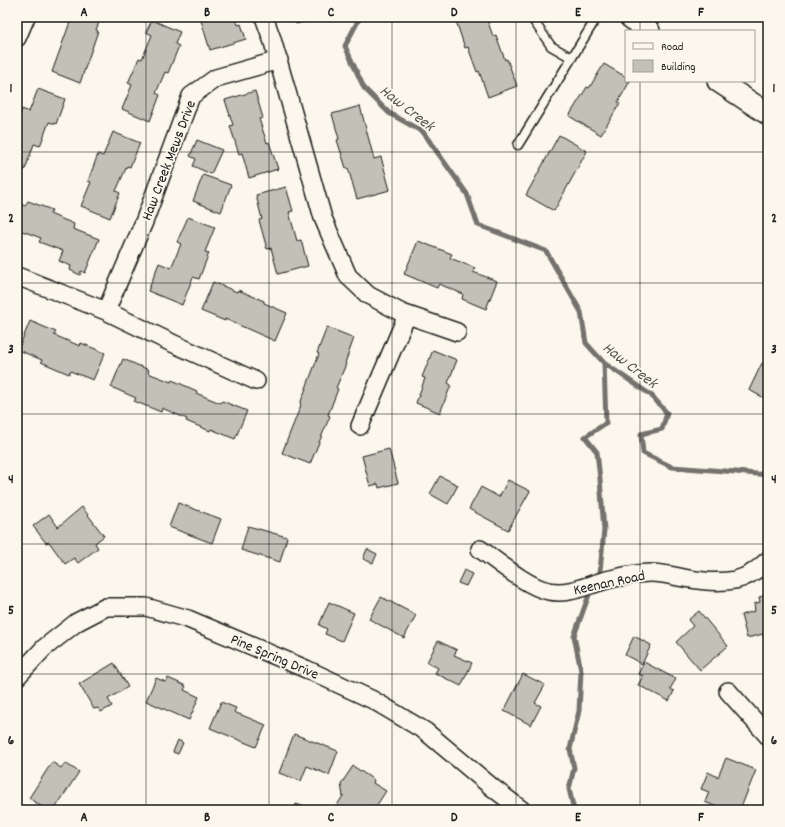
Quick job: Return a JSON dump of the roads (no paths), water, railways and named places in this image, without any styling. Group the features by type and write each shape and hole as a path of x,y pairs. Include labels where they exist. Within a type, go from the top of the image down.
{"street":[{"path":"17,38 26,17"},
{"path":"264,17 278,60 323,218 348,276 368,294 407,315 457,332"},
{"path":"630,17 648,30"},
{"name":"Haw Creek Mews Drive","path":"106,311 144,222 191,96 216,78 278,60"},
{"path":"720,82 768,114"},
{"path":"17,276 106,311 172,344 256,381"},
{"path":"360,426 407,315"},
{"name":"Keenan Road","path":"480,549 532,584 549,591 559,592 572,591 602,581 624,576 652,573 705,581 724,582 736,580 749,575 768,560"},
{"name":"Pine Spring Drive","path":"17,676 44,648 77,622 106,607 146,607 188,619 306,669 373,700 425,732 522,810"},
{"path":"728,690 768,736"}],"lane":[{"path":"531,17 551,46 572,58"},
{"path":"518,145 597,17"}],"waterway":[{"name":"Haw Creek","path":"360,17 345,46 364,88 389,113 423,132 467,194 478,225 546,251 581,312 586,343 604,363 651,395 667,413 662,429 641,434 643,453 672,467 768,475"},
{"path":"600,571 604,530 597,452 585,437 606,423 604,363"},
{"path":"574,810 569,789 574,768 570,749 579,711 581,671 574,636 590,592"}]}
